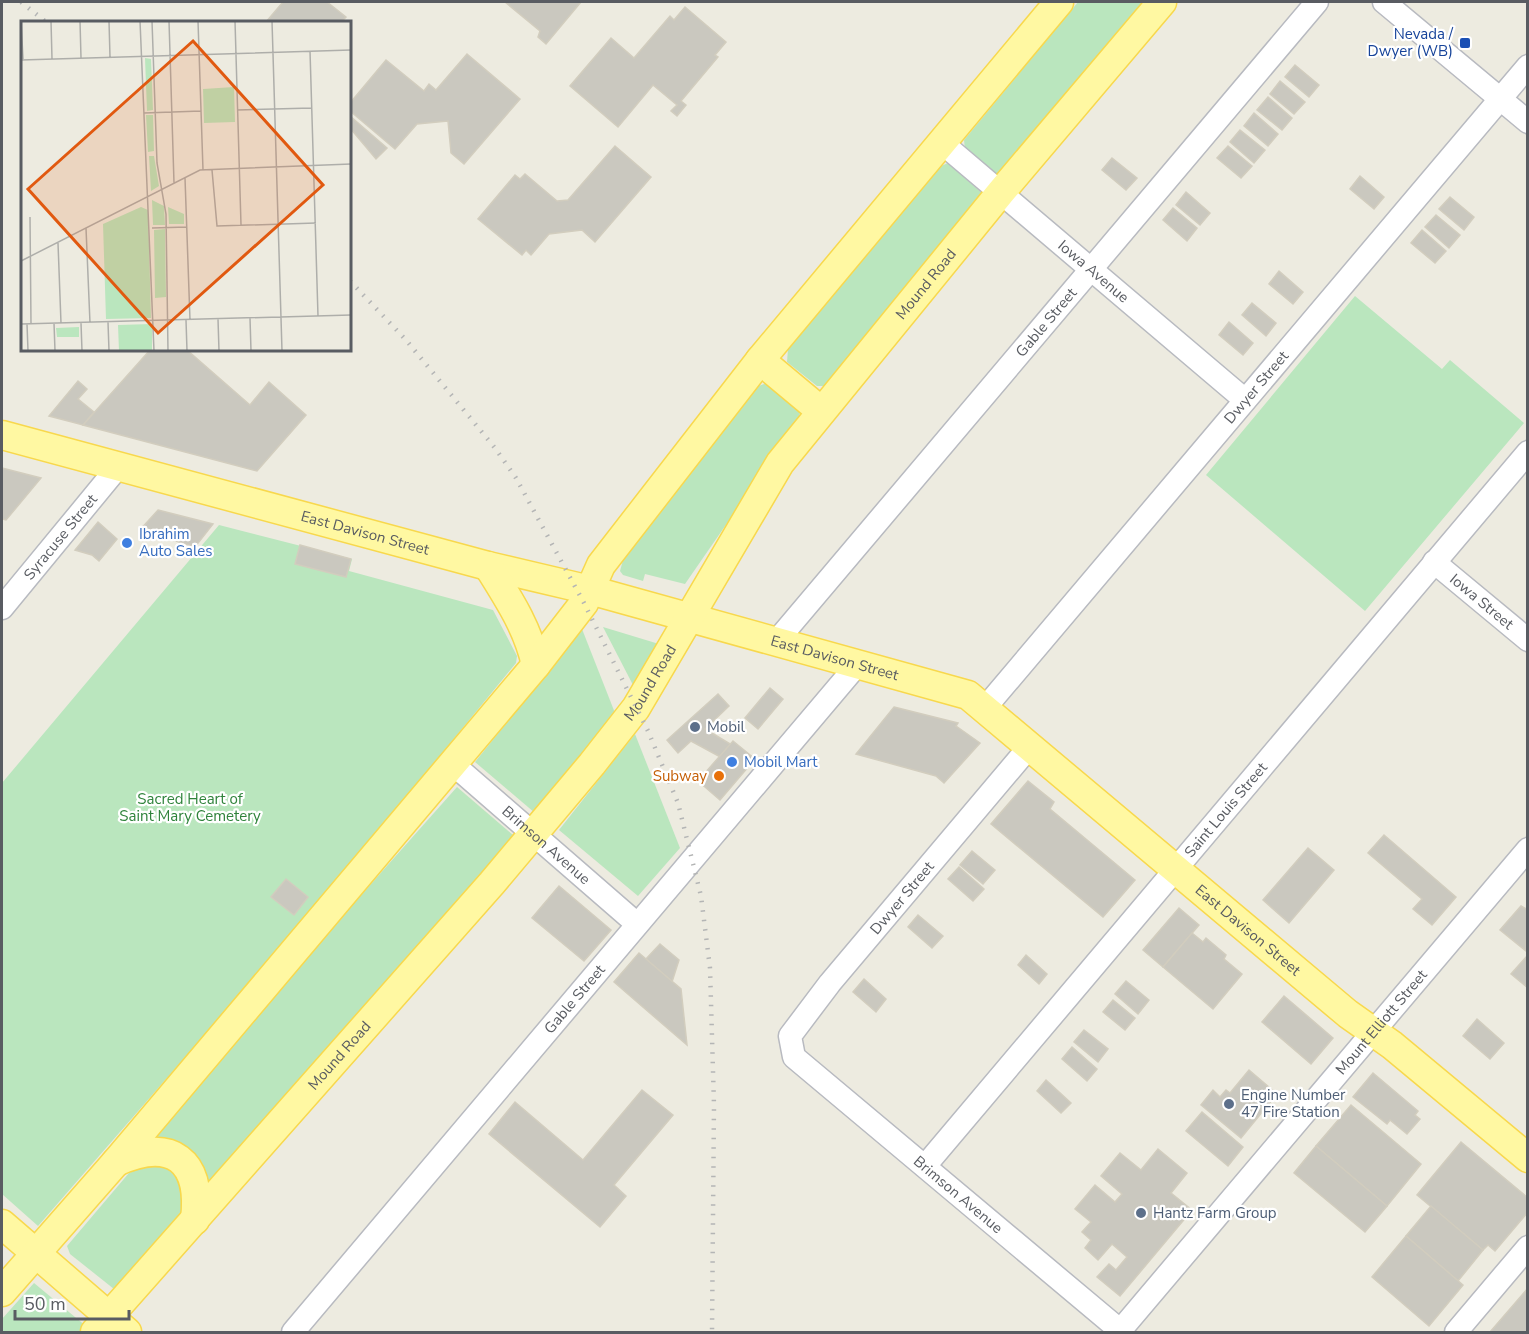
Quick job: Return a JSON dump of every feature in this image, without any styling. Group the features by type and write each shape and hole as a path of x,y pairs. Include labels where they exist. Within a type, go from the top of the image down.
{"main road":[{"path":"2,1292 116,1162 454,765 536,665 577,613 601,565 760,360 1059,2"},
{"name":"Mound Road","path":"110,1327 195,1220 477,901 592,764 636,708 764,487 821,411 1001,192 1162,2"},
{"path":"760,360 821,411"},
{"name":"East Davison Street","path":"2,435 488,566 590,590 775,643 944,686 968,695 1348,1014 1374,1032 1527,1158"},
{"path":"488,566 519,617 531,642 536,665"},
{"path":"116,1162 149,1152 167,1153 180,1159 195,1183 198,1197 195,1220"},
{"path":"2,1224 110,1327"}],"street":[{"name":"Gable Street","path":"775,643 1317,2"},
{"path":"1384,2 1527,122"},
{"name":"Dwyer Street","path":"985,708 1527,66"},
{"name":"Iowa Avenue","path":"941,142 1245,400"},
{"name":"Saint Louis Street","path":"925,1166 1527,452"},
{"name":"Syracuse Street","path":"2,608 118,467"},
{"name":"Iowa Street","path":"1434,562 1527,640"},
{"name":"Gable Street","path":"293,1332 857,665"},
{"name":"Dwyer Street","path":"794,1057 790,1036 810,1009 1030,746"},
{"name":"Brimson Avenue","path":"454,765 637,924"},
{"name":"Mount Elliott Street","path":"1121,1332 1527,849"},
{"name":"Brimson Avenue","path":"794,1057 1121,1332"},
{"path":"1456,1332 1527,1248"}],"green space":[{"path":"1078,2 1148,2 999,174 994,173 965,149 964,140"},
{"path":"948,163 983,194 827,386 817,386 787,362 788,349 941,166"},
{"path":"1355,296 1442,369 1450,360 1524,423 1365,611 1206,475"},
{"path":"767,383 800,412 799,419 685,584 645,574 643,581 623,575 620,571 623,560 756,387"},
{"name":"Sacred Heart of Saint Mary Cemetery","path":"219,525 352,559 349,571 493,610 517,656 516,663 316,907 38,1226 2,1194 2,783"},
{"path":"603,627 659,644 634,687"},
{"path":"582,629 615,713 535,813 475,762"},
{"path":"635,734 680,848 638,896 559,830"},
{"path":"457,787 513,835 475,890 209,1186 152,1144 150,1133"},
{"path":"149,1163 178,1172 192,1207 119,1293 70,1254 67,1246 129,1173"},
{"path":"34,1283 87,1327 84,1332 2,1332 2,1319"}],"building":[{"path":"283,2 327,2 346,17 342,21 267,21"},
{"path":"505,2 581,2 546,44 538,37 540,31"},
{"path":"685,7 726,42 715,55 718,57 681,101 686,105 677,116 671,111 677,105 653,85 618,127 570,86 611,38 634,58 670,16 674,20"},
{"path":"467,54 520,99 464,164 451,153 448,121 417,124 395,149 351,112 351,102 386,60 424,91 429,84 436,90"},
{"path":"1295,65 1319,85 1309,97 1285,77"},
{"path":"1280,81 1305,102 1294,114 1270,94"},
{"path":"1268,97 1292,118 1282,130 1257,110"},
{"path":"1254,113 1278,134 1268,146 1244,126"},
{"path":"351,117 387,148 376,159 351,129"},
{"path":"1240,130 1265,150 1254,163 1230,142"},
{"path":"615,146 651,177 595,242 582,230 549,234 531,255 526,250 522,255 478,219 515,175 520,179 525,174 557,201 568,200"},
{"path":"1228,146 1252,166 1241,178 1217,158"},
{"path":"1112,158 1137,178 1126,190 1102,170"},
{"path":"1360,176 1384,197 1374,209 1350,189"},
{"path":"1186,192 1210,213 1200,225 1176,205"},
{"path":"1450,197 1474,217 1464,230 1439,209"},
{"path":"1173,208 1197,228 1187,241 1163,220"},
{"path":"1436,215 1460,235 1449,248 1425,227"},
{"path":"1422,230 1446,251 1435,263 1411,243"},
{"path":"1279,271 1303,292 1293,304 1269,284"},
{"path":"1252,303 1276,323 1266,336 1242,315"},
{"path":"1229,322 1253,343 1243,355 1219,335"},
{"path":"149,351 188,351 250,405 269,382 306,415 257,471 83,425"},
{"path":"78,381 87,389 78,399 94,412 83,425 49,416"},
{"path":"2,468 41,478 6,520 2,519"},
{"path":"158,510 213,524 195,547 140,530"},
{"path":"98,522 117,539 99,561 92,555 75,550"},
{"path":"300,545 351,559 346,577 295,564"},
{"path":"770,688 783,699 758,729 745,718"},
{"path":"718,694 729,706 705,729 732,745 724,759 691,741 678,753 667,740"},
{"path":"894,707 958,723 956,726 980,743 944,783 936,776 856,754"},
{"path":"733,741 755,759 720,800 698,781"},
{"path":"1028,781 1054,802 1050,809 1135,880 1103,917 991,824"},
{"path":"1384,835 1456,897 1432,925 1413,909 1422,899 1368,853"},
{"path":"1308,848 1334,870 1289,923 1263,900"},
{"path":"972,851 995,870 983,884 960,865"},
{"path":"959,867 984,889 973,901 948,879"},
{"path":"286,879 308,897 294,915 271,897"},
{"path":"559,886 611,930 584,961 532,918"},
{"path":"1521,906 1528,910 1526,951 1500,930"},
{"path":"1179,908 1199,925 1163,967 1143,950"},
{"path":"918,915 943,936 932,948 908,927"},
{"path":"1192,933 1203,942 1206,938 1226,955 1224,959 1242,974 1213,1009 1163,967"},
{"path":"660,944 679,960 672,982 646,959"},
{"path":"639,953 681,989 687,1045 614,982"},
{"path":"1026,955 1047,974 1039,984 1018,965"},
{"path":"1528,955 1528,988 1511,974"},
{"path":"864,979 886,999 876,1012 853,992"},
{"path":"1126,981 1149,1000 1138,1014 1115,994"},
{"path":"1284,996 1333,1038 1311,1064 1262,1022"},
{"path":"1113,1000 1135,1018 1125,1030 1103,1012"},
{"path":"1477,1019 1504,1043 1490,1059 1463,1036"},
{"path":"1084,1030 1108,1049 1098,1062 1074,1042"},
{"path":"1072,1047 1097,1069 1087,1081 1062,1059"},
{"path":"1249,1070 1277,1094 1241,1138 1201,1105 1213,1090 1220,1097 1226,1090 1230,1093"},
{"path":"1373,1073 1418,1111 1415,1115 1420,1119 1407,1134 1390,1120 1387,1124 1353,1097"},
{"path":"1046,1080 1071,1103 1061,1113 1037,1091"},
{"path":"642,1090 673,1115 614,1185 626,1196 600,1227 489,1134 515,1102 583,1160"},
{"path":"1351,1105 1421,1164 1387,1206 1316,1146"},
{"path":"1202,1112 1243,1147 1228,1166 1186,1131"},
{"path":"1461,1142 1528,1198 1528,1212 1495,1251 1488,1245 1483,1250 1417,1195"},
{"path":"1316,1146 1387,1206 1365,1232 1294,1173"},
{"path":"1158,1149 1187,1173 1171,1193 1192,1210 1120,1296 1097,1277 1109,1264 1116,1270 1127,1257 1112,1244 1098,1260 1085,1248 1091,1240 1082,1232 1091,1222 1075,1209 1095,1185 1115,1202 1122,1194 1101,1176 1120,1153 1141,1170"},
{"path":"1431,1206 1483,1250 1458,1281 1406,1236"},
{"path":"1406,1236 1463,1285 1429,1326 1372,1277"},
{"path":"1528,1288 1528,1332 1490,1332"}],"railway":[{"path":"21,2 45,21"},
{"path":"351,282 406,340 495,448 516,478 584,603 648,731 678,803 701,896 710,968 714,1105 712,1332"}],"place":[{"name":"Nevada / Dwyer (WB)","path":"1465,43"},
{"name":"Ibrahim Auto Sales","path":"127,543"},
{"name":"Mobil","path":"695,727"},
{"name":"Mobil Mart","path":"732,762"},
{"name":"Subway","path":"719,776"},
{"name":"Engine Number 47 Fire Station","path":"1229,1104"},
{"name":"Hantz Farm Group","path":"1141,1213"}]}
